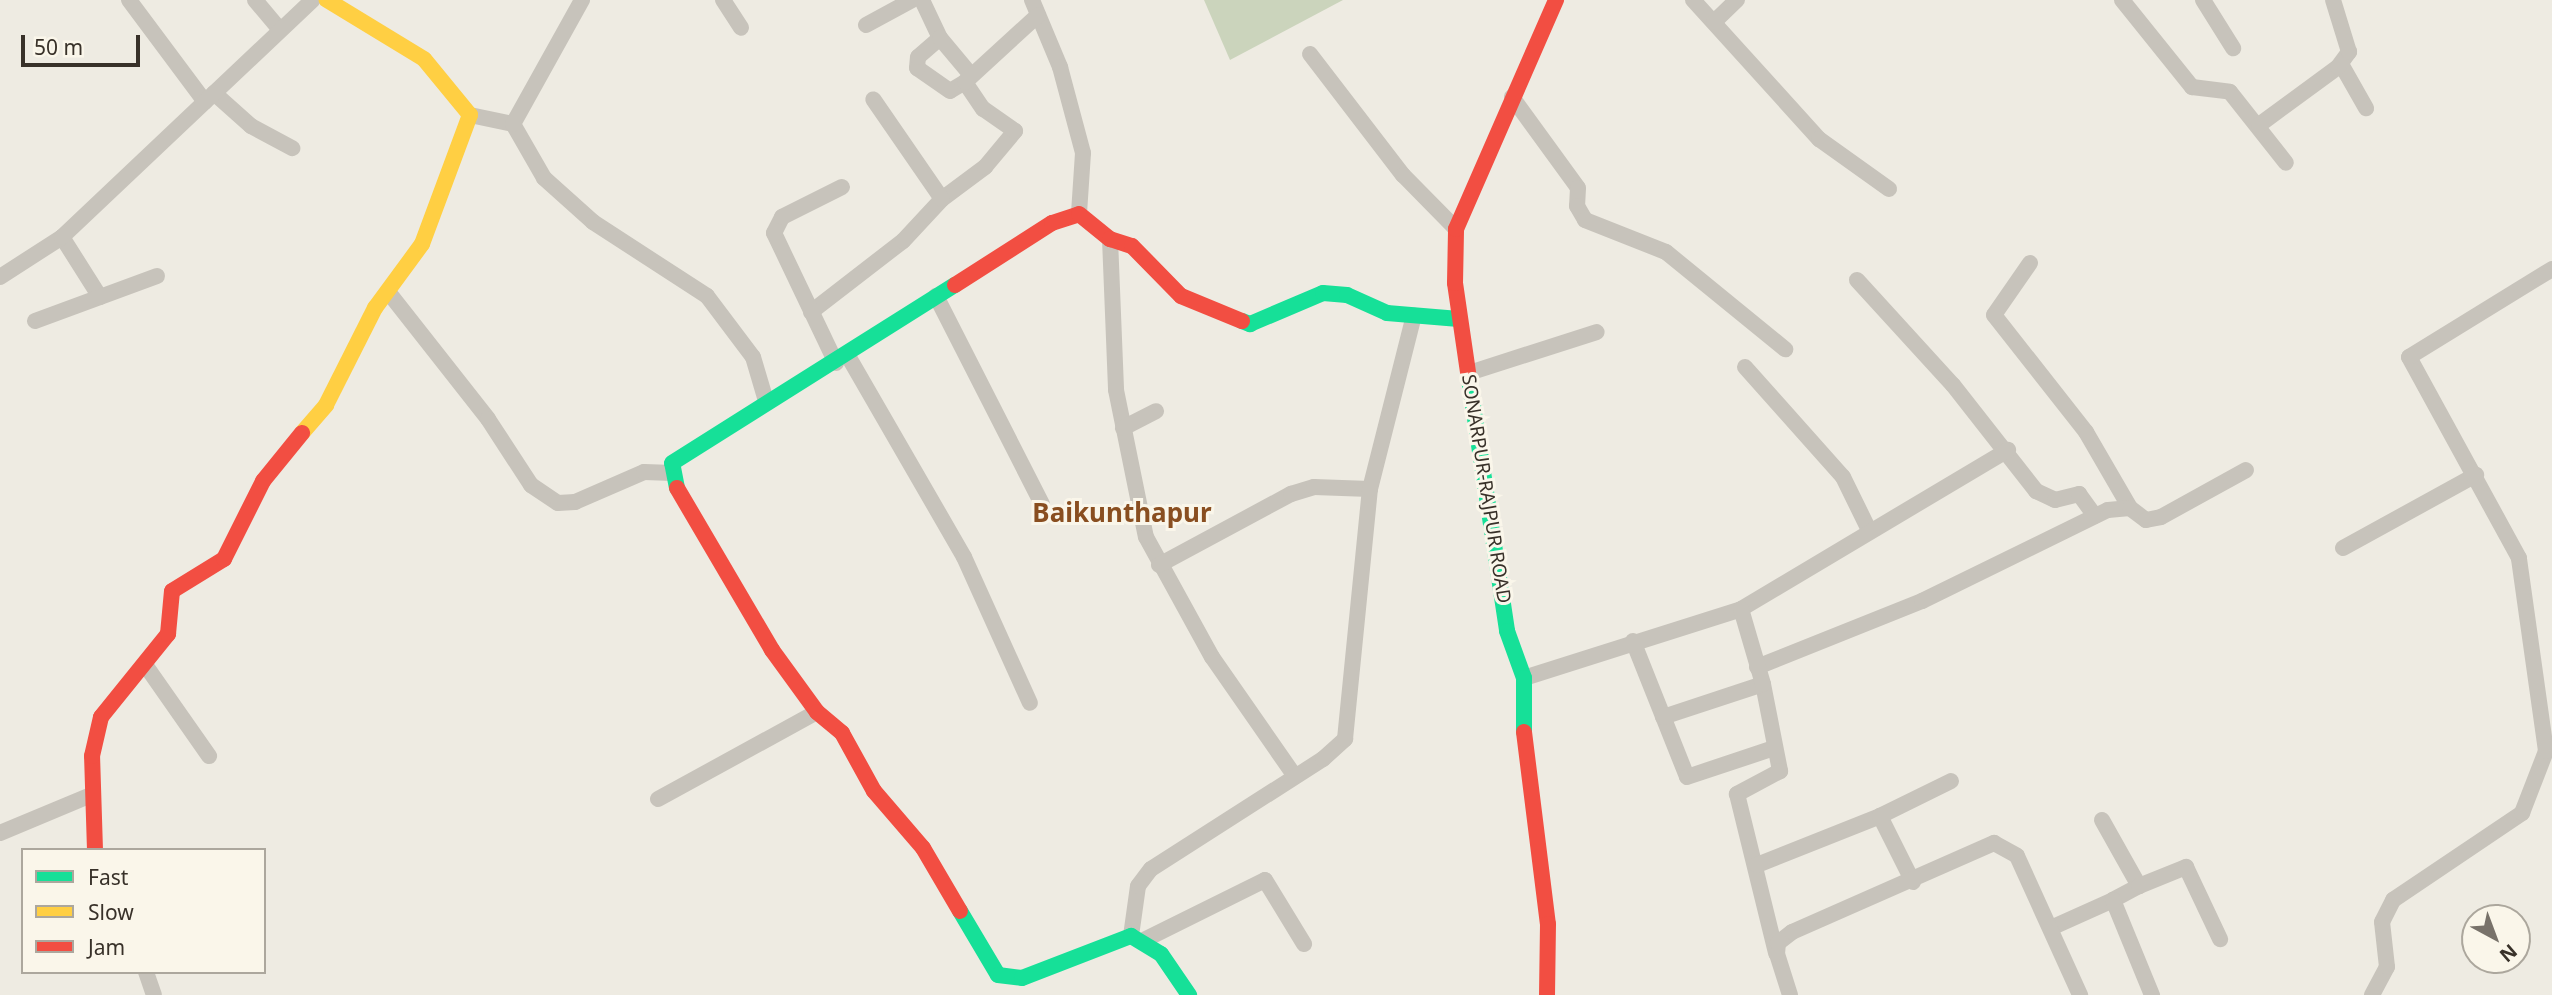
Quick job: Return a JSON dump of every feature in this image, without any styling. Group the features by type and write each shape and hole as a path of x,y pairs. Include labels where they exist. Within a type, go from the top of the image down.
{"street":[{"path":"129,0 210,97 251,126 292,148"},
{"path":"255,0 279,29"},
{"path":"0,277 62,237 279,29 313,0"},
{"path":"327,0 424,59 470,115 513,124 544,178 573,204 707,296 732,323 753,357 766,401"},
{"path":"513,124 582,0"},
{"path":"723,0 741,28"},
{"path":"866,25 912,0"},
{"path":"811,312 903,241 942,200 985,167 1015,131 983,109 968,79 940,38 922,0"},
{"name":"SONARPUR-RAJPUR ROAD","path":"1547,995 1548,924 1524,738 1524,678 1507,631 1459,319 1456,229 1556,0"},
{"path":"1693,0 1819,139 1889,190"},
{"path":"1714,22 1737,0"},
{"path":"2122,0 2192,87 2203,93 2223,87 2259,125 2286,163"},
{"path":"2203,0 2233,48"},
{"path":"2259,125 2341,64 2349,52 2347,34 2333,0"},
{"path":"940,38 918,57 917,68 950,91 968,79 1035,7 1060,67 1083,153 1079,214"},
{"path":"1310,54 1403,175 1456,229"},
{"path":"2341,64 2367,108"},
{"path":"1513,97 1578,188 1577,206 1585,220 1666,252 1785,349"},
{"path":"873,99 942,200"},
{"path":"95,848 91,795 101,717 146,666 168,634 172,591 224,559 240,540 264,481 326,405 440,208 448,161 470,115"},
{"path":"842,187 774,226 811,312 964,557 1030,703"},
{"path":"1079,214 1110,239 1132,246 1181,296 1250,324 1322,293 1414,315 1459,319"},
{"path":"1079,214 1052,223 936,296 842,360 766,401 751,418 672,463 673,473 772,650 817,712 842,733 874,791 923,848 998,975 1022,978 1136,939 1265,880 1304,944"},
{"path":"62,237 100,297"},
{"path":"1110,239 1112,351 1137,509 1159,565 1212,657 1294,775"},
{"path":"2030,263 1994,315 2086,432 2130,508 2146,520 2161,517 2246,470"},
{"path":"2372,995 2387,967 2382,922 2393,900 2476,848 2522,813 2535,793 2546,751 2546,707 2525,579 2476,475 2409,357 2552,270"},
{"path":"35,321 157,276"},
{"path":"1857,280 2008,450 2036,491 2054,500 2079,494 2095,516"},
{"path":"389,293 488,419 531,485 549,497 566,505 644,472 673,473"},
{"path":"936,296 1042,503"},
{"path":"1136,939 1138,886 1151,869 1294,775 1345,738 1370,489 1414,315"},
{"path":"1469,373 1597,332"},
{"path":"1745,367 1843,477 1869,530"},
{"path":"1123,428 1156,411"},
{"path":"1524,678 1633,641 1741,609 1869,530 2008,450"},
{"path":"2343,548 2476,475"},
{"path":"1159,565 1291,494 1314,487 1370,489"},
{"path":"1757,667 1922,601 2095,516 2130,508"},
{"path":"1741,609 1763,684 1780,771 1737,794 1757,865 1777,954 1790,995"},
{"path":"1633,641 1687,777 1774,748"},
{"path":"146,666 209,756"},
{"path":"1663,717 1763,684"},
{"path":"658,799 817,712"},
{"path":"1757,865 1880,816 1951,781"},
{"path":"0,833 91,795"},
{"path":"1880,816 1913,882"},
{"path":"2102,820 2139,886"},
{"path":"1777,954 1778,943 1792,932 1913,882 1994,843 2007,846 2053,927 2080,995"},
{"path":"2053,927 2186,867 2220,939"},
{"path":"2113,900 2152,995"},
{"path":"1136,939 1161,954 1189,995"},
{"path":"147,974 154,995"},
{"path":"1022,978 1023,995"}],"green space":[{"path":"1204,0 1343,0 1230,60"}],"traffic: fast":[{"path":"677,488 672,463 955,285"},
{"path":"1242,321 1250,324 1323,293 1347,295 1387,313 1459,319"},
{"path":"1469,379 1507,631 1524,678 1524,732"},
{"path":"960,911 998,975 1022,978 1131,936 1161,954 1189,995"}],"traffic: slow":[{"path":"302,433 326,405 375,308 422,244 470,115 424,59 327,0"}],"traffic: jam":[{"path":"1469,379 1455,283 1456,229 1556,0"},
{"path":"955,285 1052,223 1079,214 1110,239 1132,246 1181,296 1242,321"},
{"path":"95,848 92,756 101,717 168,634 172,591 224,559 263,481 302,433"},
{"path":"677,488 772,650 817,712 842,733 874,791 923,848 960,911"},
{"path":"1524,732 1548,924 1547,995"}],"district":[{"name":"Baikunthapur","path":"1122,513"}]}
